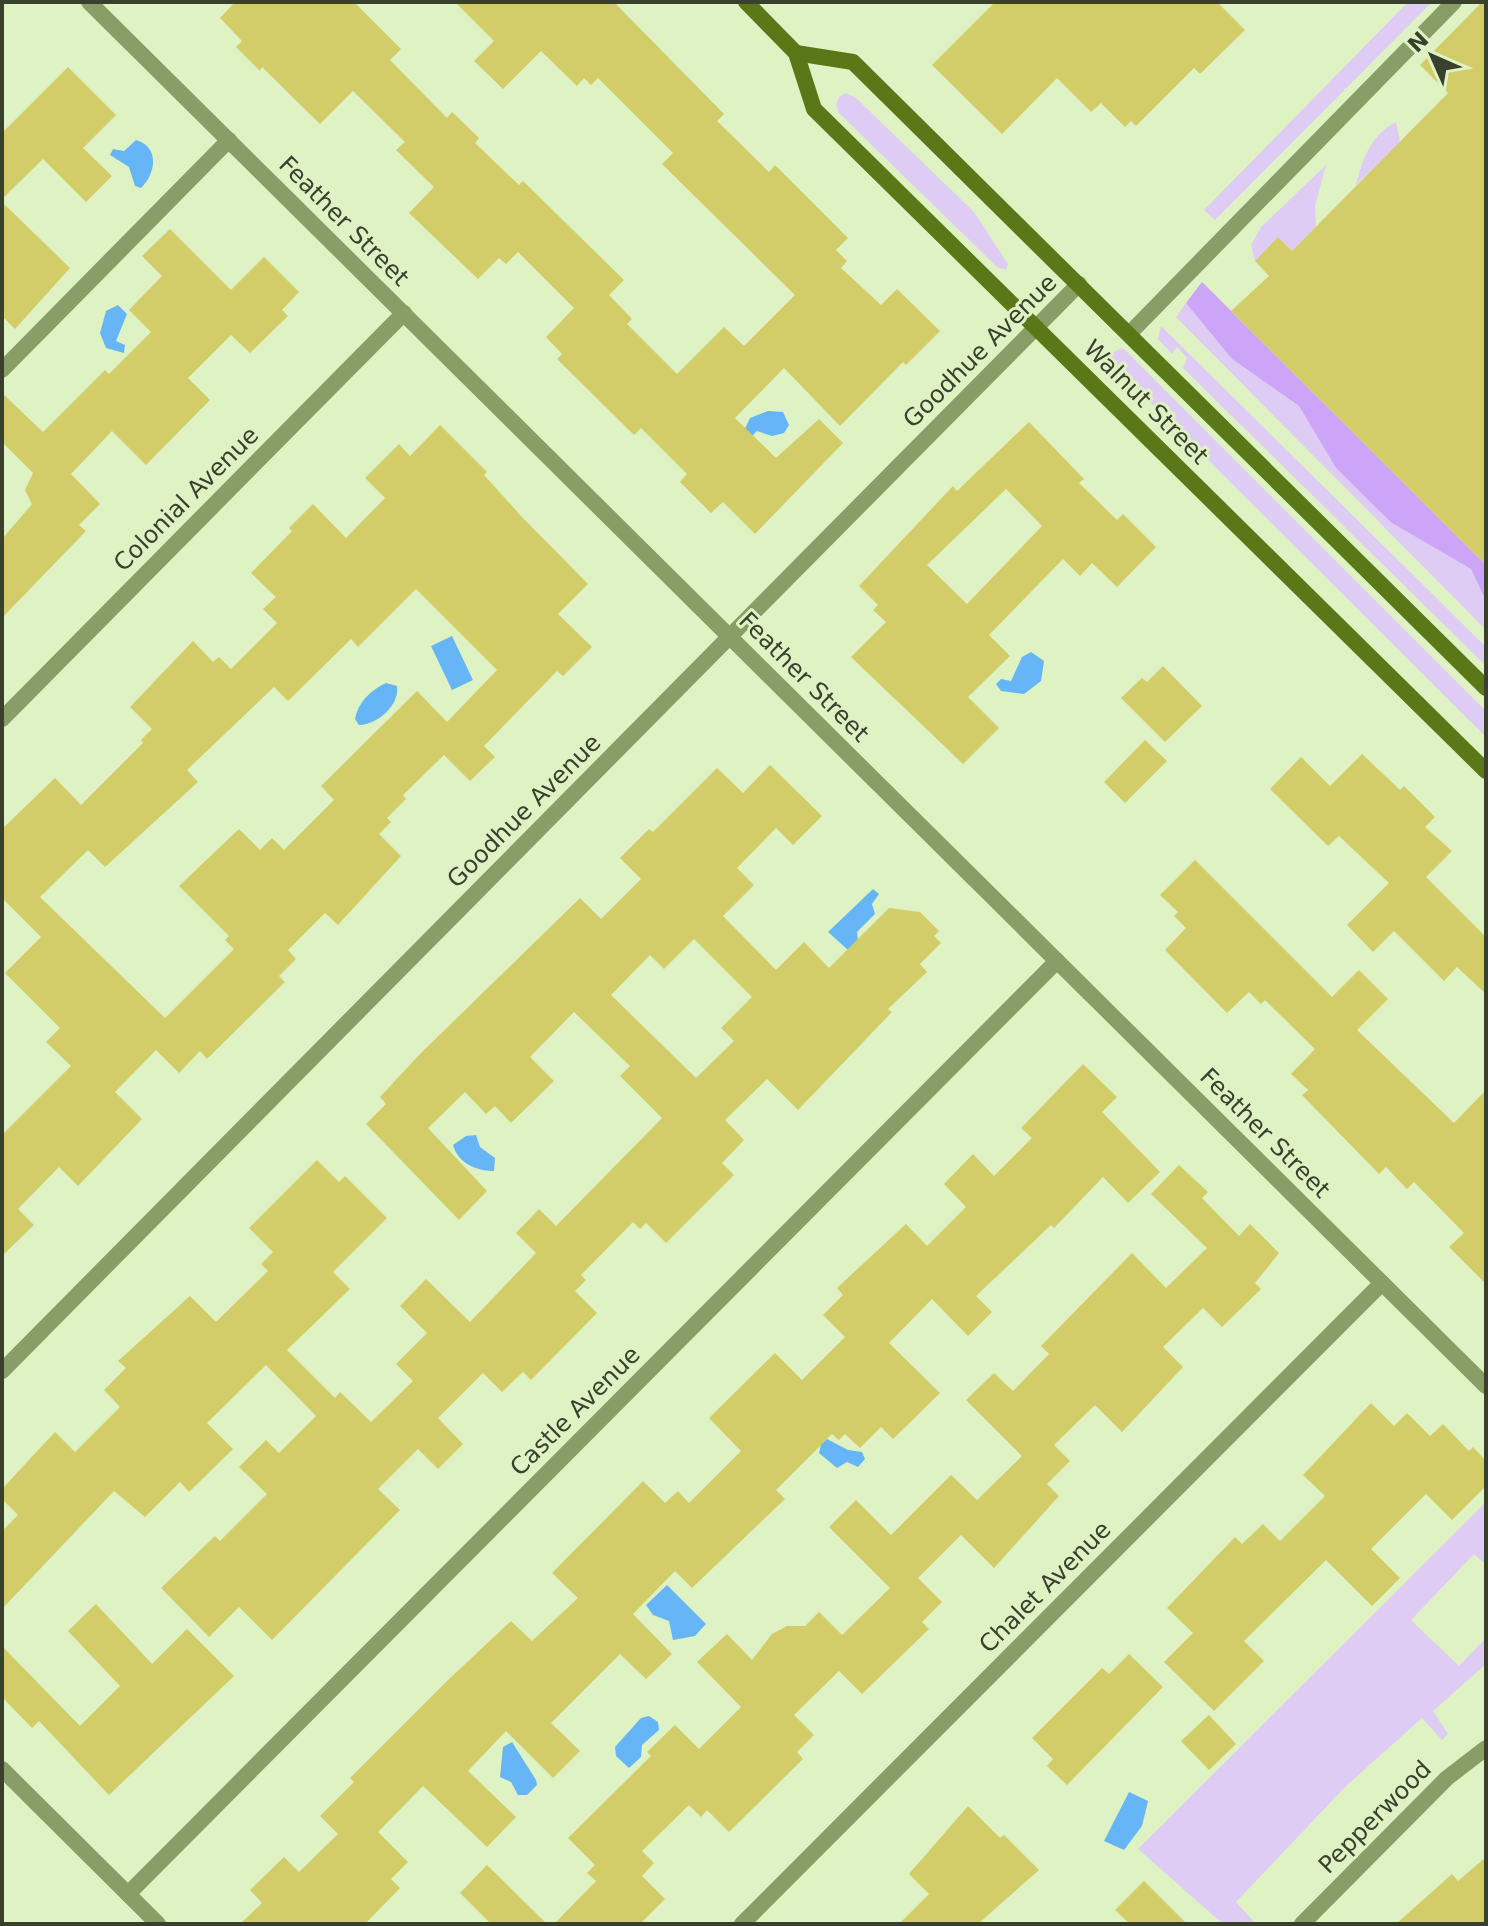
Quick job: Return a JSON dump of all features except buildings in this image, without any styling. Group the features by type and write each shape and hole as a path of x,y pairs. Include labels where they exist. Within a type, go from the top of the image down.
{"street":[{"name":"Feather Street","path":"89,2 1486,1386"},
{"name":"Walnut Street","path":"746,2 796,53 814,109 1486,771"},
{"path":"1130,333 1454,2"},
{"name":"Walnut Street","path":"796,53 853,62 1486,688"},
{"path":"2,370 229,140"},
{"name":"Goodhue Avenue","path":"2,1371 1079,284"},
{"name":"Colonial Avenue","path":"2,719 404,313"},
{"name":"Castle Avenue","path":"128,1894 1057,961"},
{"name":"Chalet Avenue","path":"742,1924 1382,1283"},
{"name":"Pepperwood","path":"1302,1924 1447,1778 1486,1748"},
{"path":"2,1769 158,1924"}],"shaded area":[{"path":"1408,2 1432,2 1215,220 1204,210"},
{"path":"846,93 855,97 974,212 1008,264 1006,270 997,267 839,113 836,105 839,97"},
{"path":"1396,122 1400,142 1356,185 1361,166 1374,141"},
{"path":"1326,165 1315,206 1316,227 1292,251 1278,237 1255,261 1251,245 1261,227"},
{"path":"1202,282 1486,565 1486,601 1471,569 1392,523 1336,468 1299,406 1232,359 1186,303"},
{"path":"1186,303 1232,359 1299,406 1336,468 1392,523 1471,569 1486,601 1486,630 1176,317"},
{"path":"1161,326 1486,647 1486,666 1183,368 1187,358 1177,347 1172,354 1158,339"},
{"path":"1123,348 1486,711 1486,737 1118,370 1109,354"},
{"path":"1486,1502 1486,1565 1474,1554 1411,1620 1459,1666 1486,1638 1486,1664 1433,1711 1448,1734 1442,1740 1422,1718 1345,1787 1236,1902 1256,1924 1223,1924 1138,1849"}],"water":[{"path":"136,140 149,148 153,161 150,176 141,188 135,186 129,167 110,155 113,149 124,151"},
{"path":"118,305 127,314 116,341 125,345 124,353 106,348 100,333 106,311"},
{"path":"768,411 783,412 789,425 784,433 772,436 757,431 752,436 743,433 750,418"},
{"path":"452,636 473,680 452,690 431,646"},
{"path":"1031,652 1044,661 1041,681 1024,694 1001,691 996,684 1001,679 1011,681 1022,657"},
{"path":"386,683 397,686 391,707 373,722 359,725 355,719 362,702"},
{"path":"873,889 879,894 872,904 875,914 857,932 858,940 848,950 828,932"},
{"path":"476,1135 480,1147 495,1158 494,1171 469,1165 455,1151 453,1145 466,1136"},
{"path":"827,1439 848,1450 862,1452 865,1459 858,1467 847,1462 837,1468 819,1453 821,1444"},
{"path":"667,1585 706,1624 695,1636 673,1640 669,1621 653,1615 646,1605"},
{"path":"649,1716 658,1722 659,1730 642,1745 641,1757 629,1768 616,1756 615,1747 641,1718"},
{"path":"512,1742 536,1780 537,1785 527,1795 518,1795 511,1782 500,1777 503,1747"},
{"path":"1129,1792 1148,1801 1142,1826 1124,1850 1104,1841"}]}
